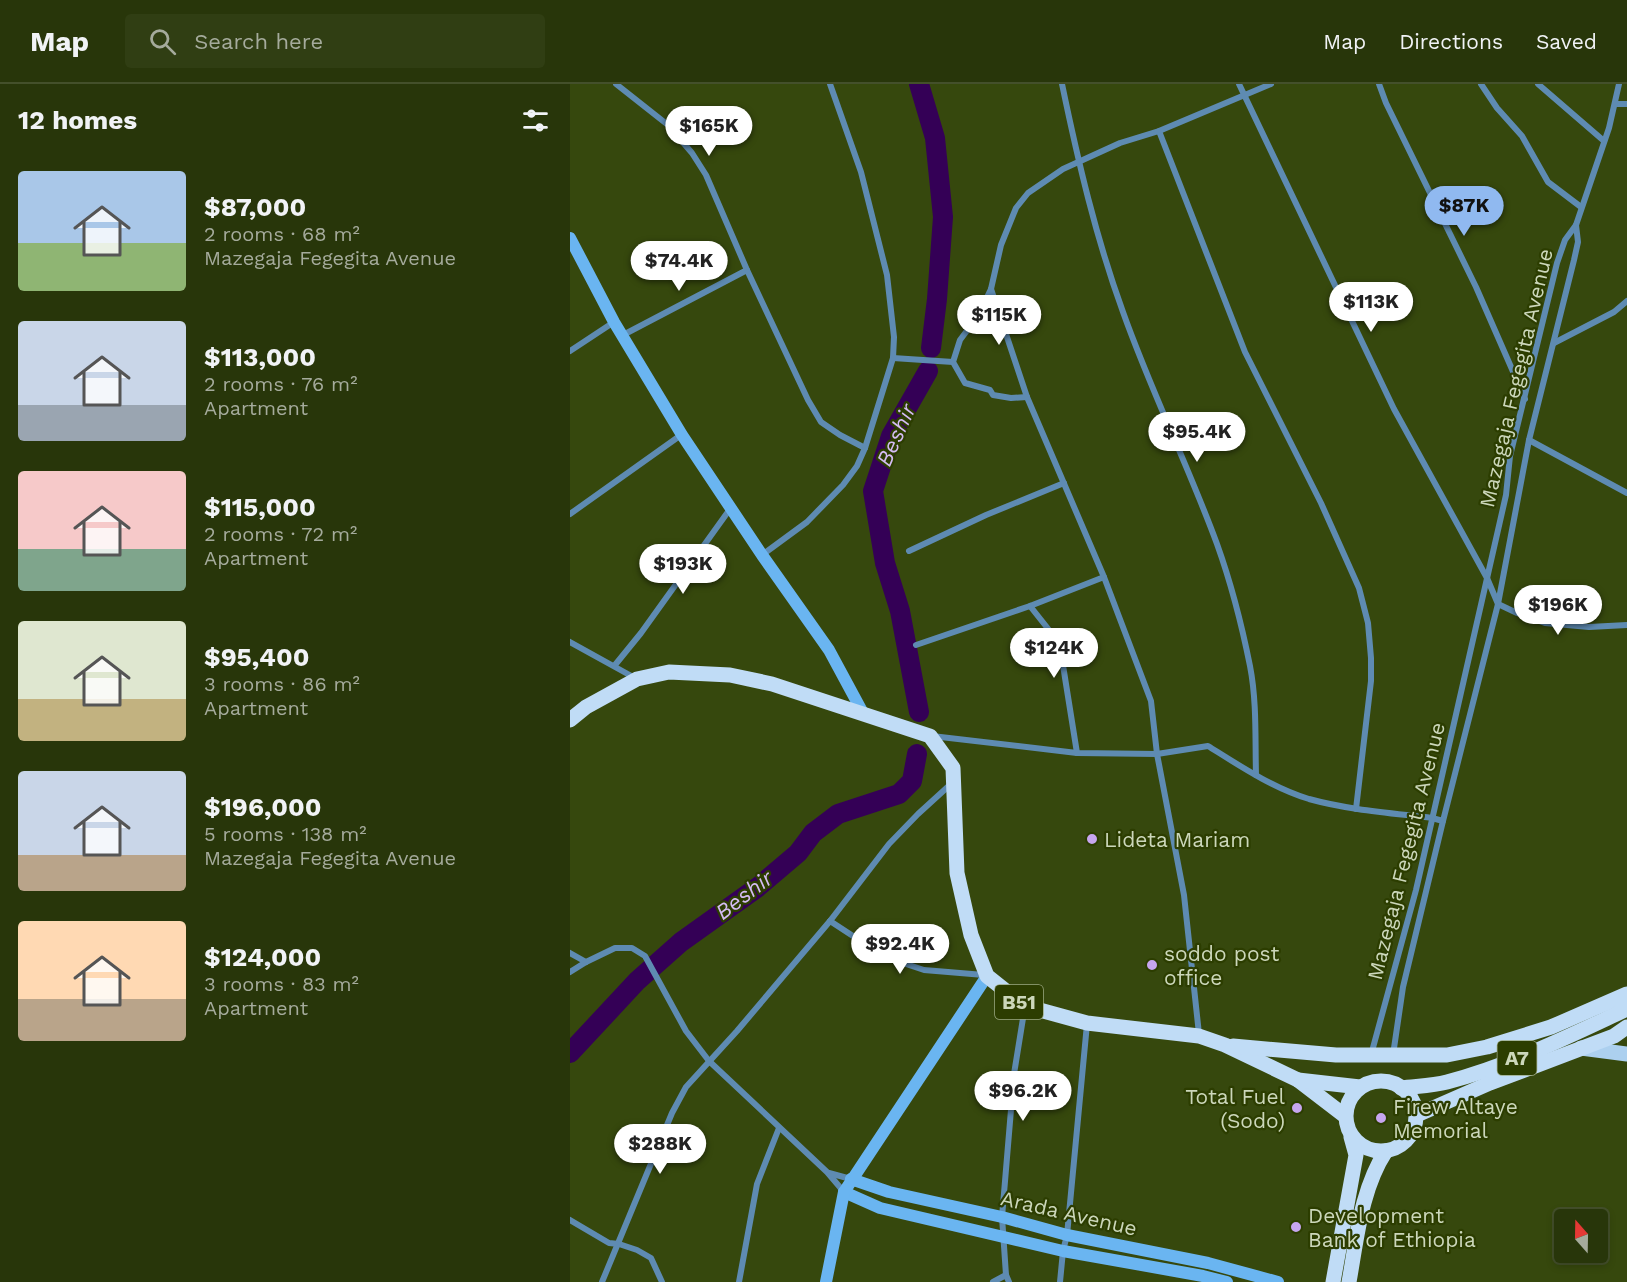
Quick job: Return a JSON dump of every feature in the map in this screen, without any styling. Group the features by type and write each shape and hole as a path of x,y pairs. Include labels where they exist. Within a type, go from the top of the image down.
{"highway":[{"path":"570,720 586,707 638,679 669,672 730,675 772,684 863,712 930,736"},
{"name":"B51","path":"930,736 953,768 957,873 971,935 987,976 1024,1006 1087,1023 1199,1036 1225,1045 1298,1080 1345,1116"},
{"path":"1225,1045 1336,1055 1447,1055 1486,1047 1575,1018 1627,994"},
{"name":"A7","path":"1360,1087 1377,1082 1387,1082 1401,1088 1446,1082 1533,1052 1627,1010"},
{"name":"A7","path":"1417,1115 1490,1083 1614,1036 1627,1028"},
{"name":"B51","path":"1298,1080 1360,1087"},
{"path":"1333,1282 1356,1155 1345,1116 1348,1101 1360,1087"},
{"path":"1351,1137 1362,1146 1386,1151 1402,1146 1411,1136 1417,1115 1411,1098 1401,1088"},
{"path":"1349,1282 1368,1187 1376,1166 1386,1151"}],"main road":[{"path":"570,238 614,322 682,435 829,650 863,712"},
{"path":"826,1282 844,1192 987,976"},
{"name":"A7","path":"1581,1048 1627,1054"},
{"name":"Arada Avenue","path":"851,1179 889,1192 1002,1217 1067,1235 1208,1263 1278,1282"},
{"name":"Arada Avenue","path":"844,1192 880,1208 1063,1251 1227,1282"}],"street":[{"path":"616,84 668,125 692,153 706,175 747,270 808,400 821,422 865,448"},
{"path":"762,555 807,522 857,466 865,448 893,358 894,337 887,275 861,172 830,84"},
{"path":"1062,84 1099,238 1123,312 1217,545 1239,620 1250,669 1255,721 1256,775"},
{"path":"1239,84 1394,409 1487,578 1498,604 1545,622 1588,627 1627,625"},
{"path":"1027,397 1011,398 993,395 990,390 965,383 953,362 960,340 978,316 991,289 1001,245 1016,208 1028,193 1042,182 1079,162 1120,143 1159,130 1271,84"},
{"path":"1379,84 1401,135 1476,287 1525,399"},
{"path":"1481,84 1497,108 1522,136 1548,182 1581,207"},
{"path":"1538,84 1604,141"},
{"path":"1576,225 1604,141 1619,84"},
{"path":"1615,104 1627,104"},
{"path":"1159,130 1245,352 1321,503 1359,588 1368,623 1371,681 1356,809"},
{"name":"Mazegaja Fegegita Avenue","path":"1370,1055 1416,890 1506,495 1510,456 1557,262 1565,240 1576,225"},
{"name":"Mazegaja Fegegita Avenue","path":"1393,1056 1403,987 1498,604 1529,440 1578,242 1576,225"},
{"path":"623,335 747,270"},
{"path":"991,289 1027,397 1104,577 1151,701 1157,754 1184,895 1199,1036"},
{"path":"1554,344 1614,312 1627,301"},
{"path":"570,351 614,322"},
{"path":"893,358 953,362"},
{"path":"570,514 682,435"},
{"path":"1529,440 1627,493"},
{"path":"909,551 986,515 1064,483"},
{"path":"615,665 642,633 731,508"},
{"path":"916,645 1030,606 1104,577"},
{"path":"1030,606 1053,635 1062,659 1077,753"},
{"path":"571,644 638,679"},
{"path":"930,736 1077,753 1157,754 1208,746 1256,775 1308,798 1356,809 1443,821"},
{"path":"602,1282 672,1113 686,1087 737,1031 830,921 889,844 954,781"},
{"path":"830,921 885,957 924,970 987,976"},
{"path":"570,972 615,948 632,948 645,956 686,1031 709,1061 827,1172 844,1192"},
{"path":"570,953 586,962"},
{"path":"1009,1282 1006,1275 1002,1217 1014,1074 1024,1006"},
{"path":"1060,1282 1067,1235 1087,1023"},
{"path":"739,1282 757,1184 779,1128"},
{"path":"827,1172 851,1179"},
{"path":"570,1220 609,1243 619,1244 651,1258 662,1282"},
{"path":"1203,1279 1208,1263"},
{"path":"993,1282 1006,1275"}],"waterway":[{"name":"Beshir","path":"919,84 935,138 943,217 931,348"},
{"name":"Beshir","path":"919,712 900,611 885,563 873,491 891,436 928,371"},
{"name":"Beshir","path":"570,1053 637,981 681,942 758,887 798,853 813,833 838,814 899,794 912,781 917,754"}],"place":[{"name":"Lideta Mariam","path":"1092,839"},
{"name":"soddo post office","path":"1152,965"},
{"name":"Total Fuel (Sodo)","path":"1297,1108"},
{"name":"Firew Altaye Memorial","path":"1381,1118"},
{"name":"Development Bank of Ethiopia","path":"1296,1227"}]}
